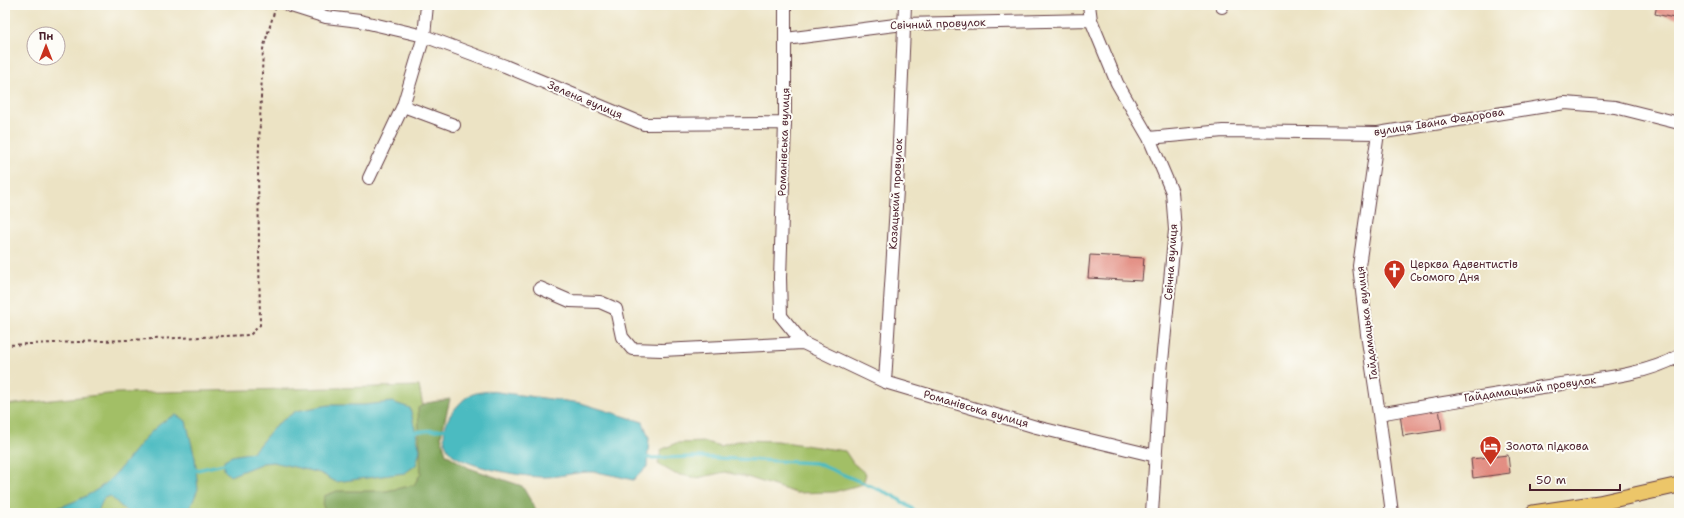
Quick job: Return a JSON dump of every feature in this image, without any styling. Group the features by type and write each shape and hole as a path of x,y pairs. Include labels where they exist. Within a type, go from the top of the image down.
{"main road":[{"path":"1533,513 1600,508 1679,485"}],"street":[{"name":"Зелена вулиця","path":"288,5 326,17 360,21 424,36 505,66 644,124 785,124"},
{"path":"369,178 403,106 424,36 427,5"},
{"name":"Романівська вулиця","path":"786,5 785,124 780,278 781,316 803,343 885,382 1036,427 1156,456"},
{"name":"Козацький провулок","path":"885,382 897,190 905,5"},
{"name":"Свічна вулиця","path":"1089,5 1091,20 1117,83 1149,138 1172,192 1175,230 1161,372 1152,513"},
{"name":"Свічний провулок","path":"786,39 904,24 1091,20"},
{"name":"вулиця Івана Федорова","path":"1149,138 1223,131 1378,133 1565,104 1615,107 1679,123"},
{"path":"403,106 454,125"},
{"name":"Гайдамацька вулиця","path":"1378,133 1359,266 1366,334 1380,414 1392,513"},
{"name":"Романівська вулиця","path":"540,288 570,301 600,302 616,309 622,337 632,349 662,350 803,343"},
{"name":"Гайдамацький провулок","path":"1380,414 1460,399 1617,376 1667,363 1679,356"}],"path":[{"path":"5,345 250,335 260,325 258,170 262,49 276,5"}],"green space":[{"path":"419,386 444,513 5,513 5,405 117,393"},
{"path":"450,399 441,436 446,454 469,468 522,486 538,513 327,513 323,507 324,496 337,491 386,491 414,485 421,473 418,408 427,403"},
{"path":"741,440 777,441 845,451 853,463 866,474 863,484 834,492 796,493 750,478 725,472 697,478 675,474 658,464 661,450 676,443 706,442 720,446"}],"water":[{"path":"490,391 581,403 643,422 649,438 647,467 633,480 595,472 581,472 540,477 494,470 459,459 452,454 445,444 444,432 448,420 454,410 466,398 473,394"},
{"path":"392,402 410,408 420,450 416,465 405,473 336,482 320,473 273,462 263,463 230,476 224,470 224,460 232,456 253,452 276,425 296,411 329,405 364,405"},
{"path":"176,415 186,421 195,458 198,489 189,511 180,513 128,513 110,496 104,498 97,513 42,513 76,501 92,493 106,483 157,427"}],"building":[{"path":"1657,5 1679,8 1679,19 1655,14"},
{"path":"1090,255 1144,258 1142,281 1088,278"},
{"path":"1439,408 1442,430 1403,436 1400,414"},
{"name":"Золота пiдкова","path":"1508,455 1510,473 1473,478 1471,459"}],"waterway":[{"path":"411,432 449,429"},
{"path":"643,458 697,457 816,463 894,496 918,513"},
{"path":"193,471 228,463"}],"place":[{"name":"Церква Адвентистiв Сьомого Дня","path":"1394,290"},
{"name":"Золота пiдкова","path":"1491,466"}]}
